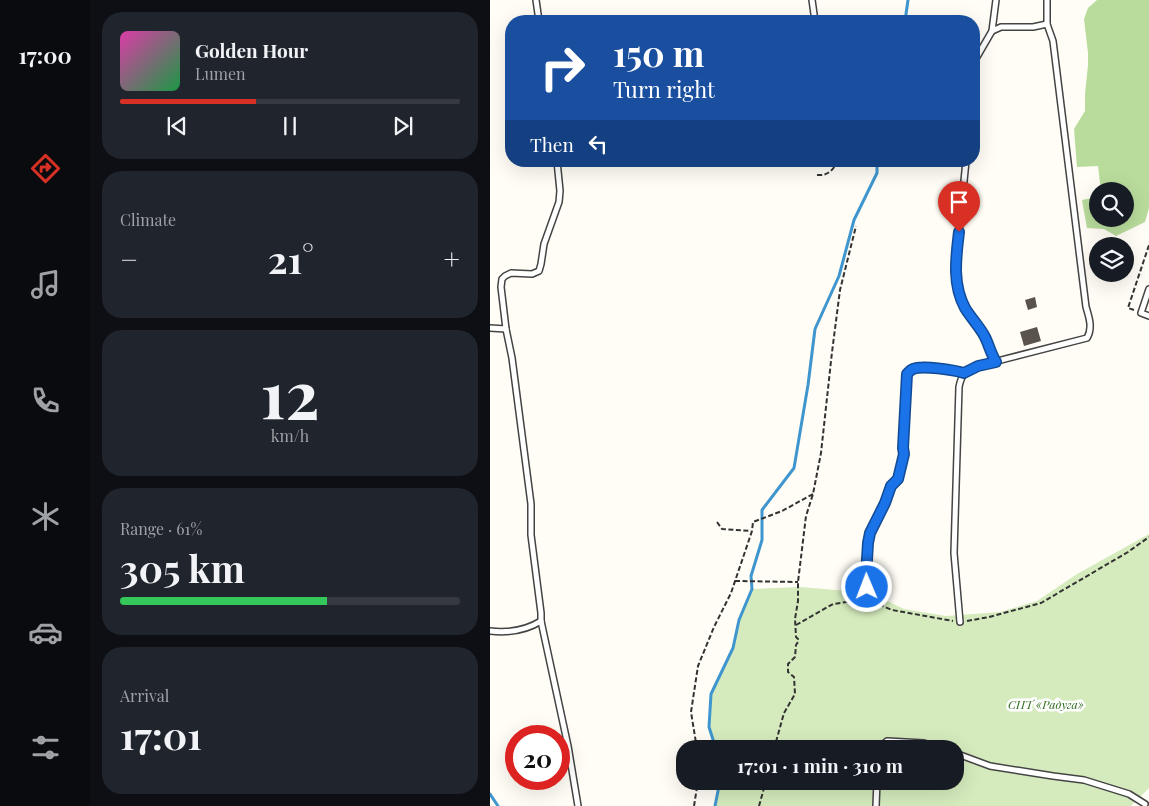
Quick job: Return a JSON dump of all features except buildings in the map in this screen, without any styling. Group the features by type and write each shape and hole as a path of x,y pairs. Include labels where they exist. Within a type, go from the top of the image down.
{"lane":[{"path":"536,0 538,15"},
{"path":"812,0 814,15"},
{"path":"980,52 992,31 996,0"},
{"path":"960,622 954,553 959,387 961,378 964,373 978,366 1087,338 1091,327 1086,307 1053,41 1046,24 1047,0"},
{"path":"992,31 1001,27 1033,27 1046,24"},
{"path":"558,167 559,202 544,244 539,271 532,274 511,273 502,279 501,287 530,494 531,534 541,622 568,746 578,806"},
{"path":"965,167 955,271 959,294 965,308 985,336 996,362"},
{"path":"1149,289 1141,313 1149,316"},
{"path":"490,328 506,329"},
{"path":"867,587 866,576 870,533 891,486 898,479 904,454 907,374 911,369 915,368 942,368 964,373"},
{"path":"490,631 505,632 528,628 541,622"},
{"path":"964,756 990,766 1084,780 1129,794 1145,804"},
{"path":"876,806 877,790"}],"path":[{"path":"817,175 824,176 834,167"},
{"path":"776,740 784,713 795,694 794,677 788,672 788,664 795,657 798,642 795,619 806,516 813,494 821,453 840,290 856,226"},
{"path":"1141,313 1128,308 1149,245"},
{"path":"696,740 691,712 698,666 731,593 754,522 782,511 813,494"},
{"path":"717,522 722,529 752,531"},
{"path":"796,625 833,604 867,599 892,610 960,622 989,617 1041,603 1128,552 1149,537"},
{"path":"735,581 798,582"},
{"path":"694,806 697,790"},
{"path":"759,806 763,790"}],"green space":[{"path":"1097,0 1149,0 1149,208 1145,222 1116,236 1104,229 1087,228 1082,200 1089,199 1089,227 1134,227 1134,182 1100,182 1098,166 1077,167 1074,129 1085,111 1088,53 1084,19 1088,8"},
{"name":"СНТ «Радуга»","path":"1149,534 1149,788 1131,806 715,806 718,790 964,790 964,740 713,740 709,727 711,694 733,648 739,620 752,589 801,587 871,593 904,609 946,616 1000,612 1037,601 1077,574"}],"waterway":[{"path":"906,15 908,0"},
{"path":"713,740 709,727 711,694 733,648 739,620 752,589 751,576 762,540 762,510 794,468 815,329 839,276 854,220 877,173 877,167"},
{"path":"715,806 718,790"},
{"path":"490,794 498,806"}],"route":[{"path":"867,587 866,576 870,533 891,486 898,479 904,454 904,411 907,374 911,369 915,368 942,368 964,373 978,366 996,362 985,336 965,308 959,294 955,271 959,232"}]}
